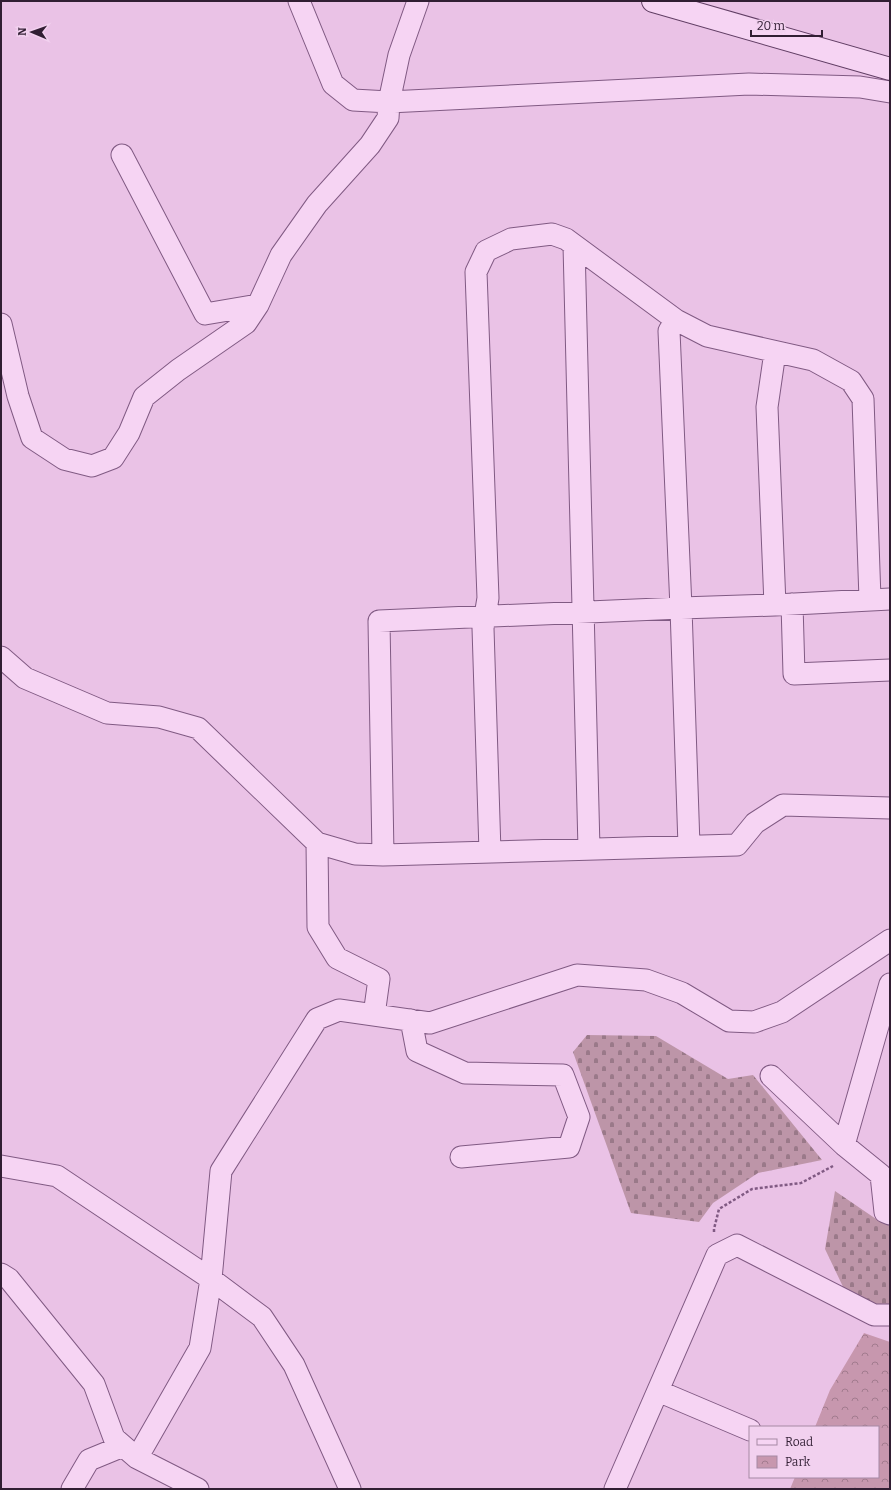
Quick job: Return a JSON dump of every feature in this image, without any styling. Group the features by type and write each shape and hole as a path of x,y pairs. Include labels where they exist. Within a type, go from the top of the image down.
{"main road":[{"path":"653,1 890,70"}],"street":[{"path":"299,1 333,84 353,100 389,102 749,84 860,87 890,92"},
{"path":"1,324 18,396 32,438 64,459 92,466 113,458 129,433 144,397 178,370 246,323 258,305 281,256 318,204 370,145 388,118 389,102 399,55 418,1"},
{"path":"122,155 205,314 258,305"},
{"path":"383,855 379,621 486,617 681,608 784,605 880,599 863,399 851,381 813,360 707,336 676,320 566,239 552,234 510,239 486,251 476,272 488,598 486,617 483,628 490,852"},
{"path":"574,245 589,849"},
{"path":"676,320 669,331 681,608 689,846"},
{"path":"775,352 767,407 784,605 794,674 890,670"},
{"path":"1,657 25,678 107,713 159,717 198,728 317,843 355,854 383,855 737,844 755,823 783,806 890,808"},
{"path":"317,843 318,927 337,958 378,979 374,1015"},
{"path":"72,1489 89,1460 130,1452 200,1348 211,1279 221,1171 317,1018 338,1010 430,1023 577,975 646,980 682,993 729,1021 754,1022 782,1012 890,940"},
{"path":"844,1145 890,984"},
{"path":"411,1020 417,1051 464,1073 563,1075 579,1117 569,1147 461,1157"},
{"path":"771,1076 844,1145 881,1176 885,1212 890,1214"},
{"path":"1,1166 57,1176 211,1279 262,1318 294,1365 350,1489"},
{"path":"615,1489 717,1255 737,1245 874,1315 890,1315"},
{"path":"1,1274 9,1279 94,1384 114,1438 130,1452 198,1489"},
{"path":"658,1392 749,1430"}],"path":[{"path":"717,1255 714,1228 719,1208 752,1190 801,1183 834,1166"}],"green space":[{"path":"587,1035 656,1036 728,1079 753,1075 822,1160 758,1173 713,1203 699,1222 631,1213 573,1052"},
{"path":"835,1191 879,1221 890,1225 890,1310 846,1293 825,1249"},
{"path":"864,1333 890,1342 890,1489 790,1489 795,1478 879,1478 879,1426 815,1426 830,1390"}]}
